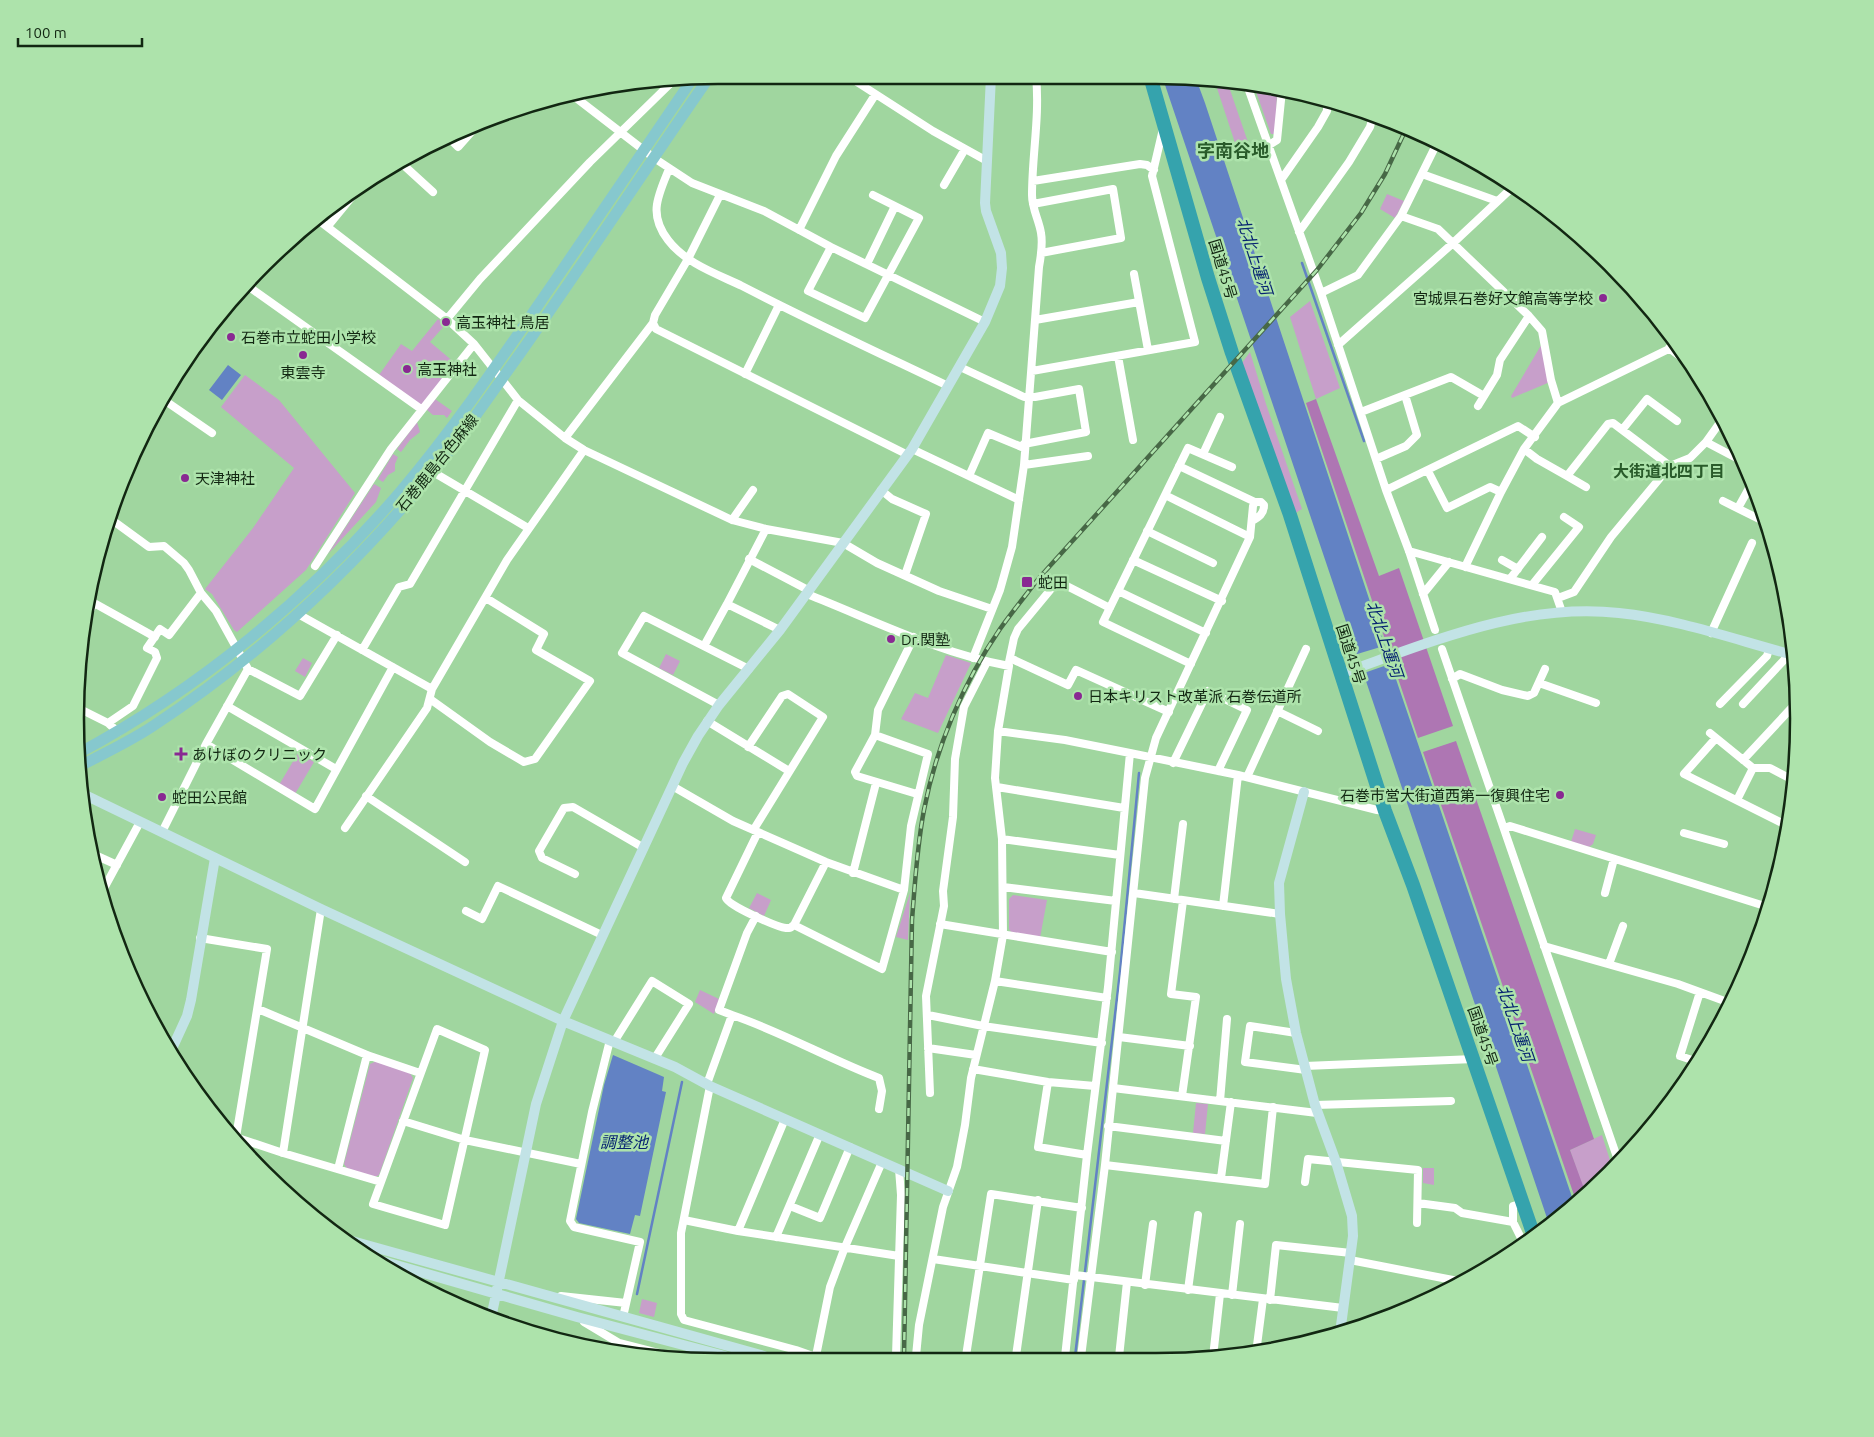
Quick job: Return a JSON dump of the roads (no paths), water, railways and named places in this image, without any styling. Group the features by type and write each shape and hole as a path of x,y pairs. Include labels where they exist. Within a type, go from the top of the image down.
{"highway":[{"name":"国道45号","path":"1152,84 1208,278 1232,353 1290,515 1385,811 1413,885 1532,1229"}],"main road":[{"name":"石巻鹿島台色麻線","path":"85,763 152,726 246,664 364,550 433,472 501,380 704,84"},
{"name":"石巻鹿島台色麻線","path":"85,750 118,732 173,697 237,648 288,605 364,531 427,458 494,370 688,85"}],"street":[{"path":"859,84 987,161"},
{"path":"492,1311 536,1104 564,1021 602,935 674,787 683,764 707,721 780,630 910,452 985,322 1000,286 1001,253 985,203 991,84"},
{"path":"973,658 1006,573 1012,547 1024,465 1042,233 1033,204 1038,109 1036,84"},
{"path":"447,319 480,279 620,131 668,86"},
{"path":"1249,91 1321,293 1386,490 1409,551 1435,630"},
{"path":"799,230 836,156 875,95"},
{"path":"1269,145 1277,140 1282,97"},
{"path":"579,99 643,150 692,183 764,211 831,247 985,322"},
{"path":"1281,180 1318,127 1327,111 1327,107"},
{"path":"1298,232 1349,162 1371,122"},
{"path":"1032,371 1195,342 1152,176 1164,126"},
{"path":"453,142 458,147 468,136"},
{"path":"1321,293 1358,275 1401,216 1434,148"},
{"path":"944,185 965,149"},
{"path":"1033,181 1140,164 1147,165 1154,170"},
{"path":"406,166 433,192"},
{"path":"669,169 656,206 656,212 668,240 688,259 948,386"},
{"path":"1422,174 1497,201"},
{"path":"1033,204 1113,190 1120,229 1121,238 1041,252"},
{"path":"1338,345 1452,244 1508,191"},
{"path":"565,438 653,323 655,315 688,259 720,195"},
{"path":"831,247 808,291 865,318 919,218 873,195"},
{"path":"867,264 895,206"},
{"path":"328,226 344,207"},
{"path":"1401,216 1438,229 1530,316 1542,331 1551,380 1558,403"},
{"path":"323,222 447,319 474,344 518,400 565,438 584,450 732,520 766,529 843,543 905,576 939,591 992,609"},
{"path":"1134,274 1148,350"},
{"path":"252,289 421,410"},
{"path":"1035,320 1140,302"},
{"path":"745,374 779,305"},
{"path":"1478,406 1497,375 1500,360 1530,316"},
{"path":"653,323 656,329 745,374 910,452 969,476 1019,500"},
{"path":"315,566 390,449 474,344"},
{"path":"1465,567 1524,449 1558,403 1670,348"},
{"path":"1118,356 1134,440"},
{"path":"960,367 1024,397 1079,389 1086,432 1024,446 988,433 969,476"},
{"path":"1361,412 1451,377 1484,396"},
{"path":"1376,459 1406,446 1417,435 1405,395"},
{"path":"1622,430 1647,399 1677,421"},
{"path":"362,650 399,587 410,584 518,400"},
{"path":"168,403 212,433"},
{"path":"1202,454 1220,417"},
{"path":"1567,476 1608,424 1613,423 1670,466"},
{"path":"1558,598 1574,592 1611,537 1670,466 1690,458 1706,442 1718,425"},
{"path":"1386,490 1518,426 1535,436"},
{"path":"1706,442 1733,456"},
{"path":"1191,664 1103,622 1188,448 1232,467"},
{"path":"1524,449 1586,487"},
{"path":"345,828 427,708 432,689 507,560 584,450"},
{"path":"1024,465 1088,456"},
{"path":"1179,466 1255,502 1261,502 1264,505 1264,510 1260,516 1252,520"},
{"path":"1428,470 1447,508 1490,487 1501,492"},
{"path":"433,472 528,528"},
{"path":"732,520 753,490"},
{"path":"881,490 892,500 926,514 905,576"},
{"path":"1738,508 1747,490"},
{"path":"1165,495 1250,537"},
{"path":"1723,500 1758,519"},
{"path":"1066,1353 1105,1165 1145,778 1156,738 1222,601 1250,537 1255,502"},
{"path":"1532,586 1579,528 1564,517"},
{"path":"115,522 149,547 164,546 184,563 201,593 216,612 246,664 300,696 337,635"},
{"path":"704,646 766,529"},
{"path":"1147,532 1214,563"},
{"path":"1510,579 1542,537"},
{"path":"1710,633 1752,543"},
{"path":"1409,551 1555,592 1562,612"},
{"path":"749,560 808,592 914,637 987,662 1009,662 1068,685 1076,670 1169,712"},
{"path":"1133,560 1222,601"},
{"path":"1502,560 1518,569"},
{"path":"1424,594 1449,562"},
{"path":"916,1353 919,1325 943,1207 957,1167 973,1069 995,981 1004,935 1002,839 995,778 998,731 1014,638 1018,629 1056,583 1061,583 1110,608"},
{"path":"1118,591 1206,633"},
{"path":"108,723 132,706 157,658 155,652 147,648 160,629 169,635 201,593"},
{"path":"430,700 490,742 524,762 536,759 590,681 536,650 544,634 486,598"},
{"path":"95,603 155,637"},
{"path":"726,604 780,630"},
{"path":"1340,674 1450,636 1504,621 1562,612 1601,611 1664,621 1787,653"},
{"path":"298,614 432,689"},
{"path":"719,705 622,653 644,616 749,669"},
{"path":"914,637 878,710 875,735 856,772 857,776 876,783 917,794"},
{"path":"1246,777 1306,649"},
{"path":"1442,649 1616,1155"},
{"path":"1720,704 1767,656 1769,649"},
{"path":"1744,704 1787,657"},
{"path":"930,1093 926,996 944,906 943,891 953,817 955,759 964,706 987,662"},
{"path":"162,832 227,706 246,664"},
{"path":"206,744 315,809 393,667"},
{"path":"1452,678 1460,674 1502,690 1528,696 1534,693 1545,669"},
{"path":"1539,683 1596,703"},
{"path":"1174,763 1208,691 1247,710 1218,771"},
{"path":"748,747 782,696 788,694 823,716 756,831 726,898 729,903 784,928 790,928 794,926 826,862"},
{"path":"227,706 336,769"},
{"path":"1743,760 1790,710"},
{"path":"84,711 108,723 118,732"},
{"path":"1277,711 1318,731"},
{"path":"707,721 790,772"},
{"path":"998,731 1065,740 1238,775 1385,811"},
{"path":"794,926 882,969 904,890 911,826 917,794 928,754 875,735"},
{"path":"1781,823 1684,774 1713,735 1753,768 1770,768 1787,777"},
{"path":"1081,1353 1082,1208 1112,952 1130,753"},
{"path":"1737,800 1753,768"},
{"path":"1223,906 1238,775"},
{"path":"853,873 876,783"},
{"path":"674,787 733,821 853,873 904,890"},
{"path":"997,787 1124,808"},
{"path":"1304,792 1279,882 1280,914 1286,980 1296,1033 1316,1109 1336,1162 1352,1216 1353,1236 1342,1325"},
{"path":"366,796 466,862"},
{"path":"89,797 321,909 564,1021 655,1058 709,1085 948,1192"},
{"path":"575,874 542,858 539,851 564,808 573,807 644,848"},
{"path":"106,885 140,822"},
{"path":"1182,1096 1196,997 1172,994 1183,824"},
{"path":"1504,828 1510,826 1762,905"},
{"path":"1684,833 1724,844"},
{"path":"1002,839 1120,855"},
{"path":"99,857 117,865"},
{"path":"174,1044 187,1016 191,1000 214,858"},
{"path":"1605,894 1614,859"},
{"path":"466,911 482,919 498,886 602,935"},
{"path":"1003,887 1116,902"},
{"path":"1134,894 1280,914"},
{"path":"283,1153 321,909"},
{"path":"756,916 747,933 719,1010 784,1035 816,1052 879,1078 882,1091 879,1108"},
{"path":"940,924 1112,952"},
{"path":"1609,964 1623,926"},
{"path":"200,938 267,949 258,1009 235,1130"},
{"path":"1544,946 1609,964 1724,1001"},
{"path":"623,1317 640,1242 574,1227 570,1221 581,1164 612,1041 652,981 689,1004 655,1058"},
{"path":"995,981 1107,998"},
{"path":"1690,1059 1680,1056 1700,992"},
{"path":"258,1009 367,1055 420,1073"},
{"path":"732,1015 709,1085 684,1220 680,1276 681,1314 684,1320 806,1353"},
{"path":"928,1015 983,1026 1102,1043"},
{"path":"1220,1101 1227,1019"},
{"path":"1296,1033 1250,1026 1245,1062 1306,1068 1474,1059"},
{"path":"437,1029 485,1050 445,1225 373,1204 403,1121 437,1029"},
{"path":"1119,1037 1190,1046"},
{"path":"928,1048 976,1056"},
{"path":"338,1170 367,1055"},
{"path":"973,1069 1048,1082 1095,1086"},
{"path":"1048,1082 1038,1147 1087,1155"},
{"path":"1113,1088 1273,1107 1316,1109 1451,1101"},
{"path":"1221,1178 1231,1102"},
{"path":"1105,1165 1265,1184 1273,1107"},
{"path":"738,1231 785,1119"},
{"path":"403,1121 465,1140 581,1164"},
{"path":"1108,1126 1226,1141"},
{"path":"776,1237 820,1134"},
{"path":"243,1139 381,1182"},
{"path":"790,1206 820,1218 850,1147"},
{"path":"1305,1182 1308,1159 1418,1170 1416,1223"},
{"path":"816,1353 830,1287 845,1247 882,1162"},
{"path":"896,1353 901,1195 899,1169"},
{"path":"966,1353 990,1194 1082,1208"},
{"path":"1016,1353 1038,1200"},
{"path":"1418,1202 1455,1208 1462,1213 1513,1222"},
{"path":"1521,1237 1513,1222 1513,1206 1523,1203"},
{"path":"1188,1290 1198,1215"},
{"path":"684,1220 738,1231 899,1256"},
{"path":"1145,1285 1153,1224"},
{"path":"1232,1295 1240,1224"},
{"path":"363,1244 753,1353"},
{"path":"1258,1345 1276,1245 1351,1257 1452,1280"},
{"path":"933,1259 1027,1274 1081,1277 1344,1308"},
{"path":"397,1265 577,1317 713,1353"},
{"path":"1119,1353 1127,1282"},
{"path":"540,1293 626,1303"},
{"path":"1214,1350 1220,1294"},
{"path":"577,1317 620,1343 641,1349"}],"water":[{"name":"北北上運河","path":"1165,84 1198,85 1205,103 1382,638 1572,1198 1547,1218"},
{"path":"228,365 241,375 222,400 209,390"},
{"name":"調整池","path":"613,1055 664,1077 662,1091 666,1092 640,1216 635,1215 630,1234 579,1223 576,1219 604,1085"}],"waterway":[{"path":"1302,263 1364,441"},
{"path":"1075,1353 1120,972 1139,773"},
{"path":"637,1294 682,1082"}],"railway":[{"path":"904,1353 912,920 918,851 924,810 936,763 953,716 974,671 1014,610 1039,578 1317,270 1361,213 1385,174 1403,134"}],"place":[{"name":"宮城県石巻好文館高等学校","path":"1603,298"},
{"name":"高玉神社 鳥居","path":"446,322"},
{"name":"石巻市立蛇田小学校","path":"231,337"},
{"name":"東雲寺","path":"303,355"},
{"name":"高玉神社","path":"407,369"},
{"name":"天津神社","path":"185,478"},
{"name":"蛇田","path":"1027,582"},
{"name":"Dr.関塾","path":"891,639"},
{"name":"日本キリスト改革派 石巻伝道所","path":"1078,696"},
{"name":"あけぼのクリニック","path":"181,754"},
{"name":"石巻市営大街道西第一復興住宅","path":"1560,795"},
{"name":"蛇田公民館","path":"162,797"}],"district":[{"name":"字南谷地","path":"1233,150"},
{"name":"大街道北四丁目","path":"1669,471"}]}
